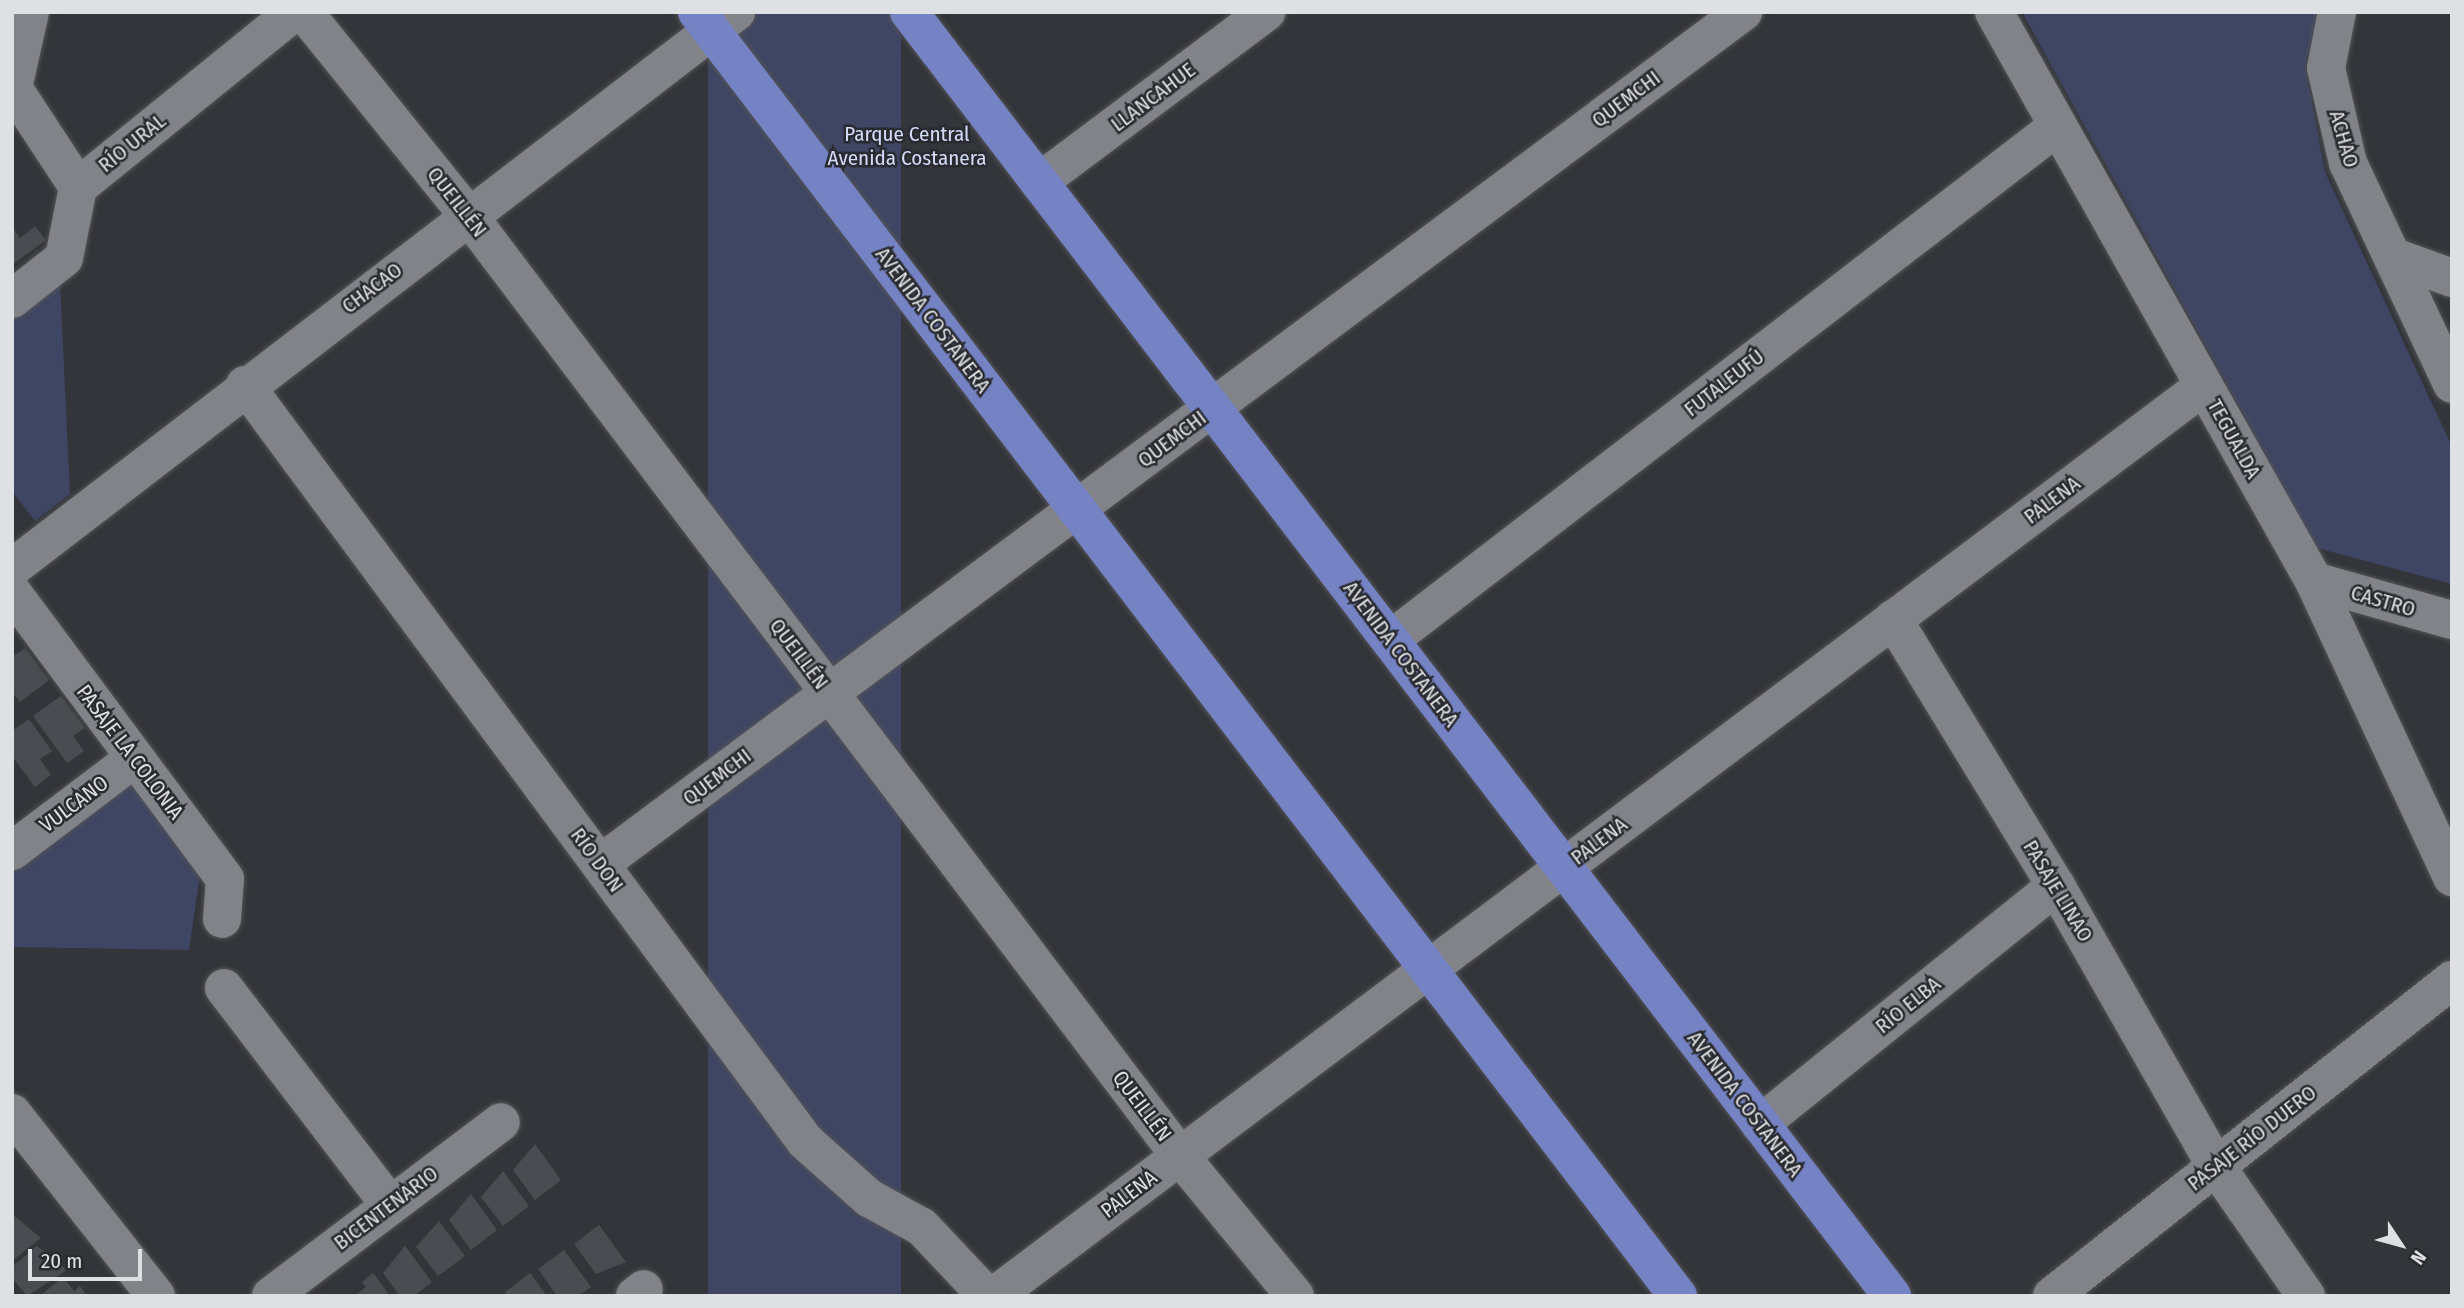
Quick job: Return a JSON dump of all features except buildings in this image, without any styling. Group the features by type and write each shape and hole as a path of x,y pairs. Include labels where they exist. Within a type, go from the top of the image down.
{"main road":[{"name":"AVENIDA COSTANERA","path":"909,12 1892,1296"},
{"name":"AVENIDA COSTANERA","path":"715,18 1077,509 1678,1296"}],"street":[{"path":"30,12 13,88 78,187"},
{"name":"RÍO URAL","path":"12,299 64,258 78,187 294,12"},
{"name":"QUEILLÉN","path":"304,12 468,215 1180,1156 1294,1296"},
{"name":"LLANCAHUE","path":"1039,182 1266,12"},
{"name":"QUEMCHI","path":"600,864 1743,12"},
{"name":"TEGUALDA","path":"1994,12 2314,581 2452,877"},
{"name":"ACHAO","path":"2337,12 2326,68 2348,163 2397,258 2452,384"},
{"name":"CHACAO","path":"12,568 468,215 715,18"},
{"name":"FUTALEUFÚ","path":"1390,640 2058,126"},
{"path":"2397,258 2452,278"},
{"name":"RÍO DON","path":"245,385 805,1141 869,1198 922,1227 987,1296"},
{"name":"PALENA","path":"994,1296 2204,386"},
{"name":"CASTRO","path":"2314,581 2452,620"},
{"name":"PASAJE LA COLONIA","path":"12,592 225,879 222,919"},
{"name":"PASAJE LINAO","path":"1893,620 2056,886 2216,1166 2306,1296"},
{"name":"VULCANO","path":"12,851 135,758"},
{"name":"RÍO ELBA","path":"1760,1124 2056,886"},
{"name":"PASAJE RÍO DUERO","path":"2052,1296 2452,980"},
{"path":"224,988 390,1205"},
{"path":"12,1113 156,1296"},
{"name":"BICENTENARIO","path":"271,1296 501,1122"}],"green space":[{"path":"708,12 901,12 901,1296 708,1296"},
{"path":"2022,12 2319,12 2305,66 2325,172 2452,447 2452,584 2317,548"},
{"path":"60,282 70,494 35,521 12,491 12,320"},
{"path":"126,780 143,789 201,868 189,950 12,947 12,867"}],"park label":[{"name":"Parque Central Avenida Costanera","path":"907,146"}]}
